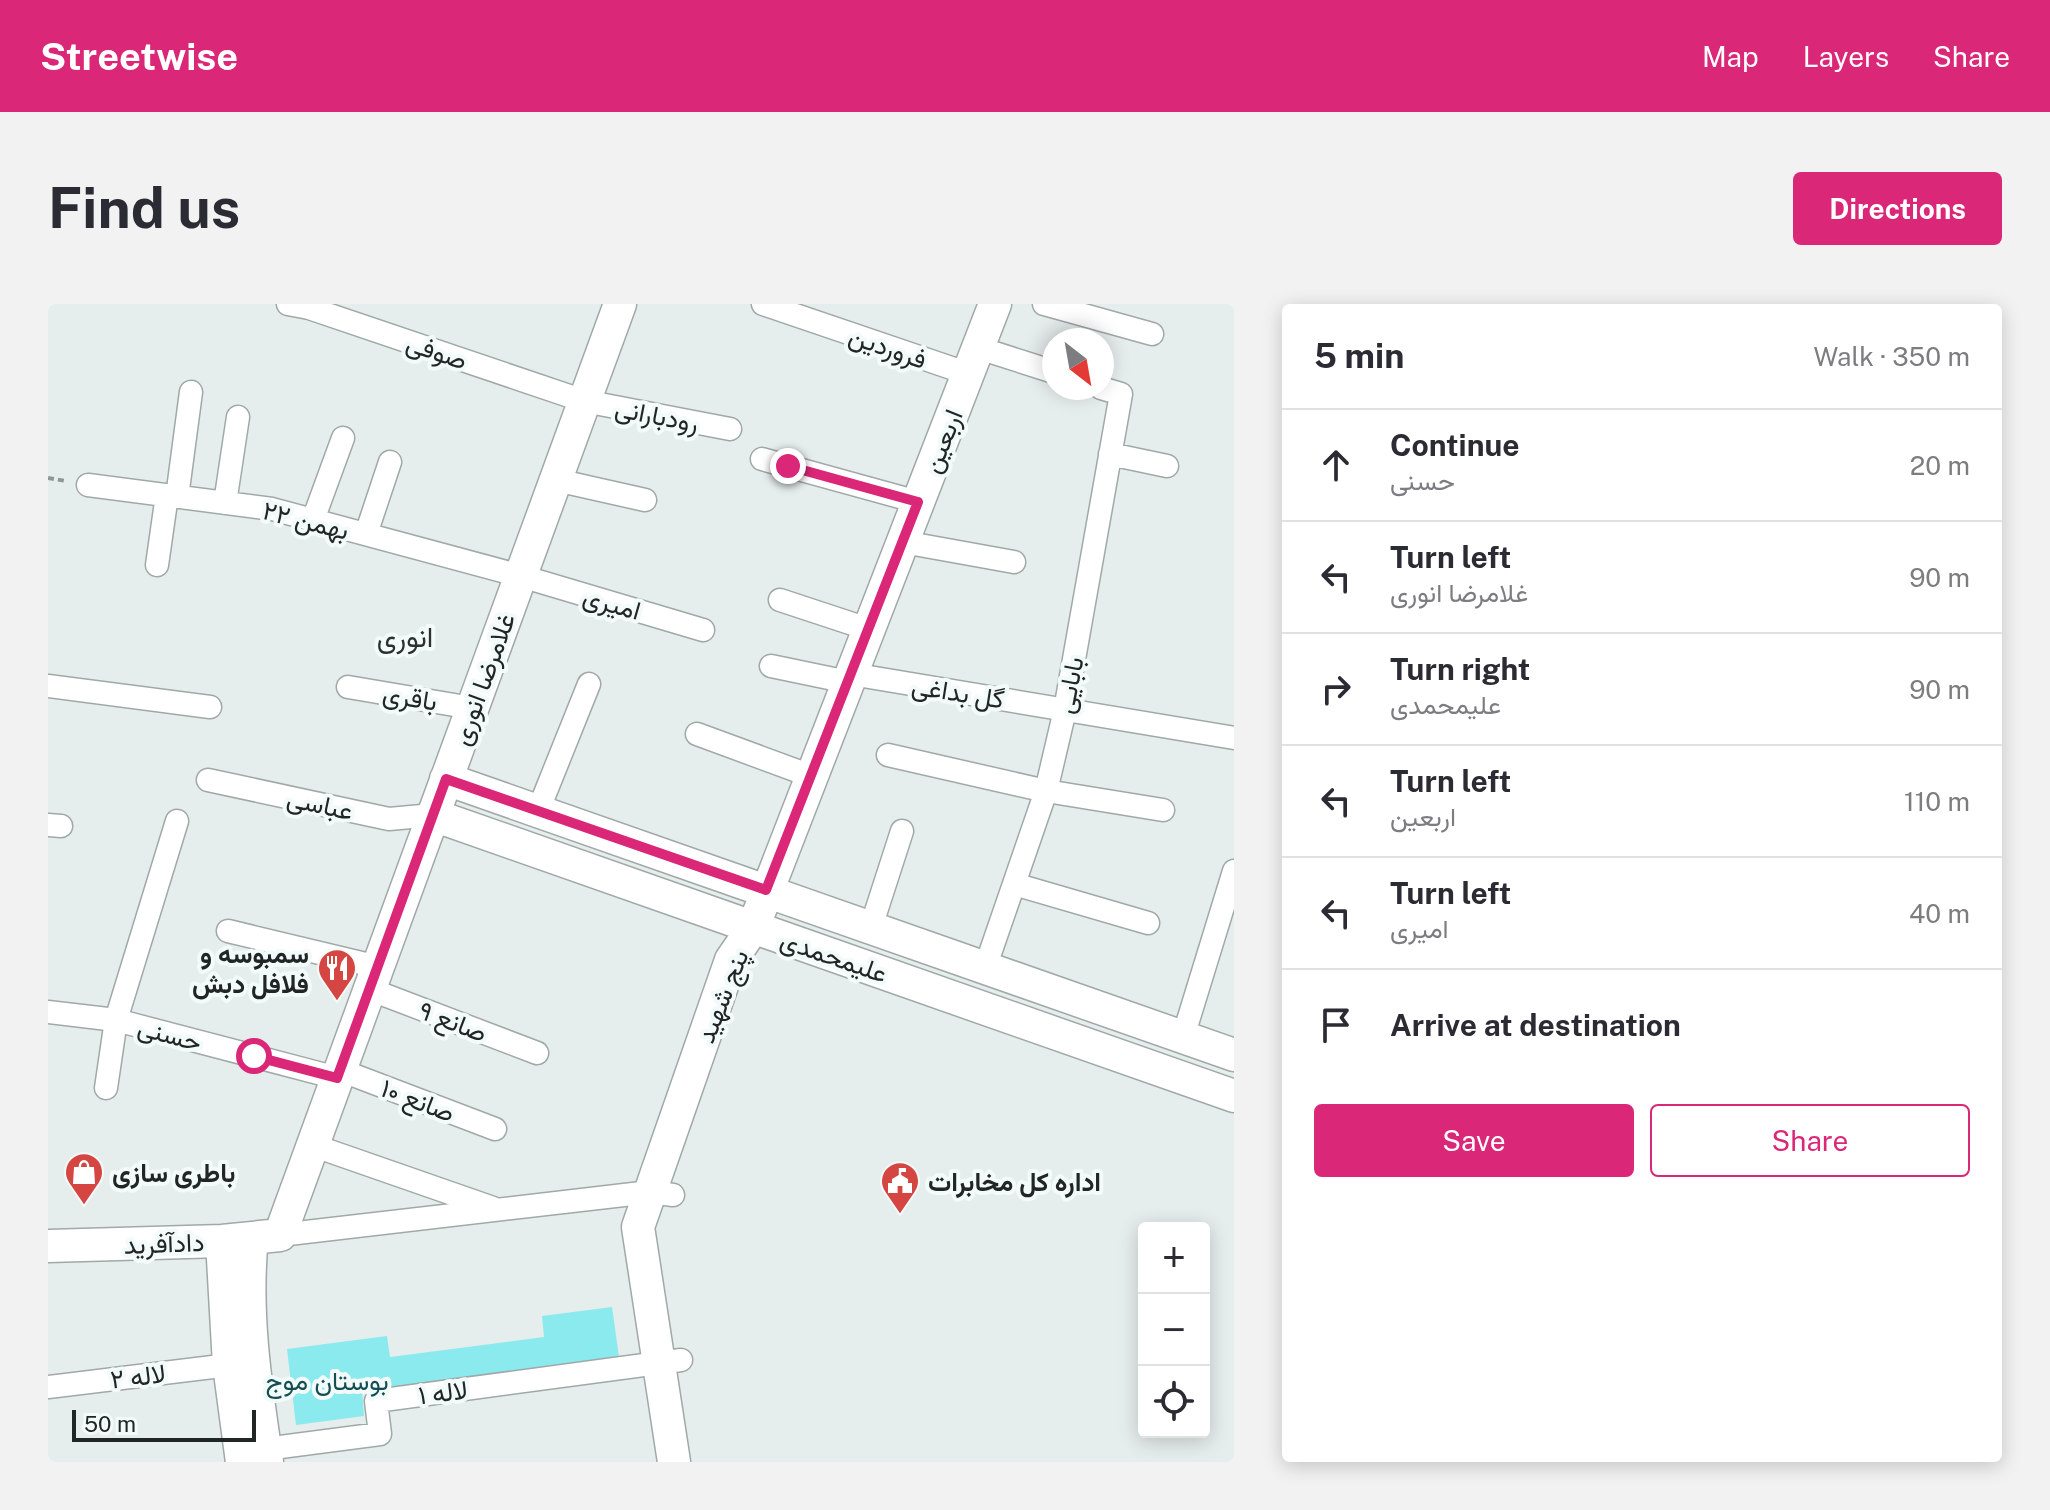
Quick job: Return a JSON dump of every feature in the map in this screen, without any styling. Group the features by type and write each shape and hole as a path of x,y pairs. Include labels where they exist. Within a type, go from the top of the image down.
{"street":[{"name":"غلامرضا انوری","path":"251,1238 312,1145 620,304"},
{"name":"فروردین","path":"763,304 804,311 974,361 1042,370"},
{"name":"اربعین","path":"766,890 995,304"},
{"path":"1044,304 1152,334"},
{"name":"صوفی","path":"303,305 584,401"},
{"path":"157,565 191,392"},
{"name":"بابایی","path":"985,968 1046,791 1065,710 1110,454 1111,400"},
{"name":"رودبارانی","path":"584,401 730,429"},
{"path":"225,503 238,417"},
{"path":"313,520 343,438"},
{"path":"1110,454 1167,466"},
{"path":"762,459 918,502"},
{"path":"366,534 390,462"},
{"path":"556,480 645,500"},
{"name":"۲۲ بهمن","path":"88,485 272,509 521,576"},
{"path":"903,542 1014,562"},
{"name":"امیری","path":"521,576 703,630"},
{"path":"780,600 868,629"},
{"name":"گل بداغی","path":"771,666 1234,738"},
{"path":"538,811 589,684"},
{"path":"48,686 210,707"},
{"name":"باقری","path":"348,687 472,708"},
{"path":"697,734 811,776"},
{"path":"888,755 1046,791 1163,810"},
{"name":"علیمحمدی","path":"446,779 1234,1055"},
{"name":"عباسی","path":"208,780 389,819 433,815"},
{"name":"علیمحمدی","path":"433,815 1234,1096"},
{"path":"106,1088 116,1020 177,821"},
{"path":"871,927 902,831"},
{"path":"1183,1037 1234,871"},
{"path":"1014,884 1148,923"},
{"name":"پنج شهید","path":"697,1462 638,1227 661,1193 731,960 753,928 766,890"},
{"name":"صانع ۹","path":"228,931 374,978 537,1053"},
{"path":"971,1004 985,968"},
{"name":"حسنی","path":"48,1012 116,1020 338,1074"},
{"name":"صانع ۱۰","path":"338,1074 495,1129"},
{"path":"312,1145 499,1210"},
{"path":"251,1238 661,1193"},
{"path":"251,1238 229,1365 245,1402 258,1458"},
{"path":"245,1402 251,1238"},
{"name":"دادآفرید","path":"48,1246 251,1238"},
{"name":"پنج شهید","path":"670,1362 674,1462"},
{"name":"لاله ۱","path":"258,1458 380,1434 376,1401 670,1362"},
{"name":"لاله ۲","path":"48,1387 229,1365"}],"green space":[{"name":"بوستان موج","path":"612,1307 619,1357 362,1391 364,1416 296,1425 287,1349 387,1336 390,1357 544,1337 542,1316"}],"place":[{"name":"سمبوسه و فلافل دبش","path":"337,1002"},
{"name":"باطری سازی","path":"84,1206"},
{"name":"اداره کل مخابرات","path":"900,1215"}],"district":[{"name":"انوری","path":"405,636"}],"route":[{"path":"254,1056 337,1078 446,779 766,890 918,502 788,466"}]}
